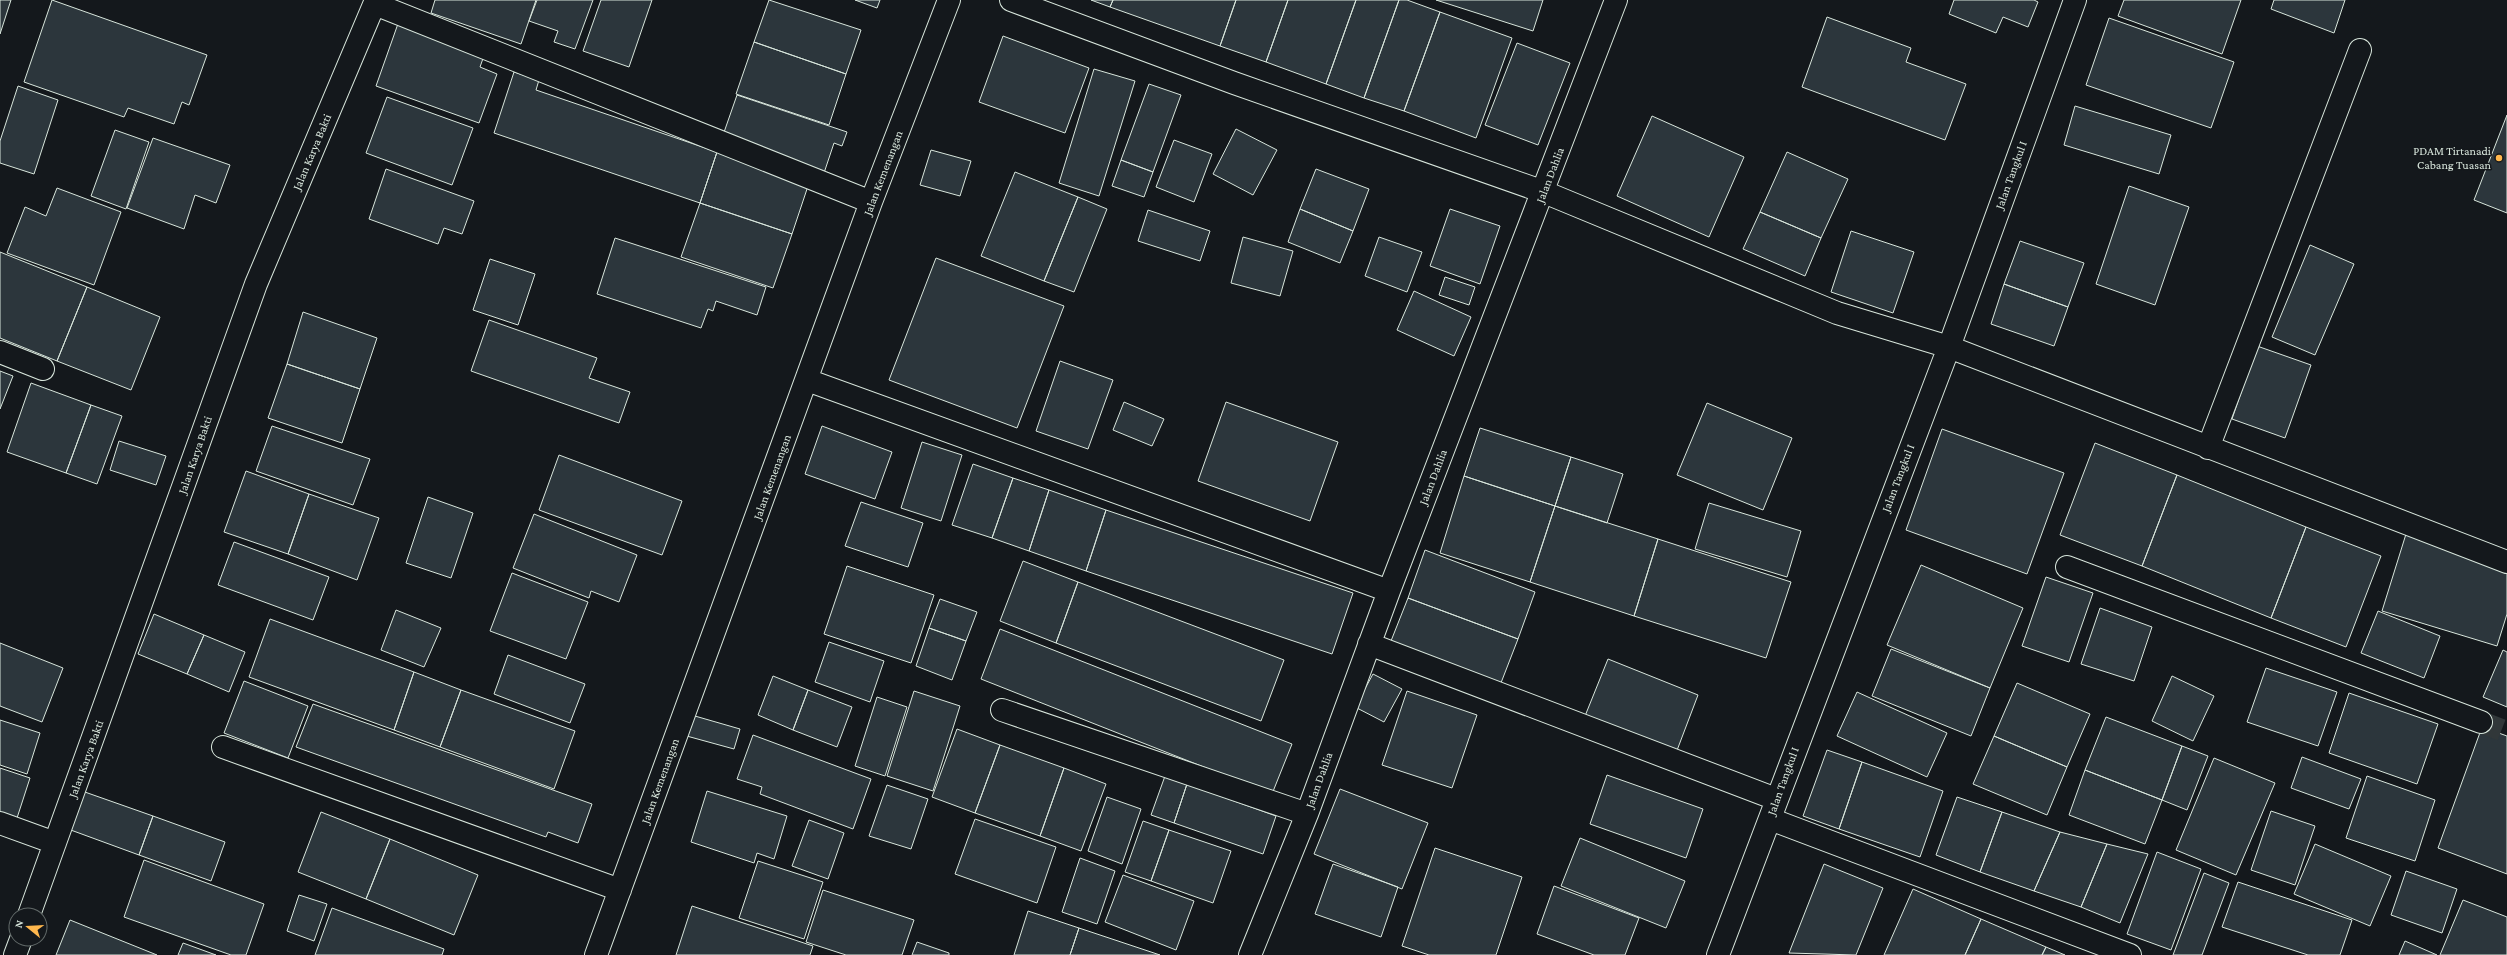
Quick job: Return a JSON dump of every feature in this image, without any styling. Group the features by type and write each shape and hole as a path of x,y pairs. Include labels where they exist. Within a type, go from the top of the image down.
{"street":[{"name":"Jalan Kemenangan","path":"596,955 808,380 871,202 949,0"},
{"path":"1011,0 1234,83 1544,192 1837,313 1949,347 2507,562"},
{"name":"Jalan Dahlia","path":"1250,955 1307,814 1389,591 1544,192 1616,0"},
{"name":"Jalan Tangkul I","path":"1718,955 1949,347 2075,0"},
{"path":"375,2 871,202"},
{"name":"Jalan Karya Bakti","path":"32,907 256,284 375,2"},
{"path":"2208,448 2360,50"},
{"path":"0,352 43,369"},
{"path":"808,380 1389,591"},
{"path":"2067,567 2481,722"},
{"path":"1369,644 2130,955"},
{"path":"1002,710 1307,814"},
{"path":"223,747 620,890"},
{"path":"0,823 55,843"}],"building":[{"path":"0,0 11,0 0,34"},
{"path":"52,0 207,55 189,105 182,102 174,124 128,108 124,117 24,82"},
{"path":"435,0 536,0 521,44 431,13"},
{"path":"537,0 593,0 575,49 554,42 558,31 529,21"},
{"path":"601,0 652,0 629,67 583,51"},
{"path":"769,0 861,30 846,74 754,42"},
{"path":"855,0 880,0 877,8"},
{"path":"1091,0 1113,0 1110,7"},
{"path":"1113,0 1236,0 1220,46 1110,7"},
{"path":"1236,0 1288,0 1266,62 1220,46"},
{"path":"1288,0 1356,0 1326,84 1266,62"},
{"path":"1356,0 1399,0 1364,98 1326,84"},
{"path":"1399,0 1407,0 1440,12 1404,111 1364,98"},
{"path":"1436,0 1543,0 1533,31"},
{"path":"1954,0 2034,0 2038,2 2028,27 2003,17 1996,33 1949,14"},
{"path":"2124,0 2241,0 2222,54 2118,16"},
{"path":"2274,0 2345,0 2334,33 2271,9"},
{"path":"1440,12 1512,38 1476,138 1404,111"},
{"path":"1827,17 1911,48 1906,62 1966,84 1945,140 1802,87"},
{"path":"400,18 486,50 480,67 497,74 479,123 376,86"},
{"path":"2109,18 2234,62 2211,128 2086,85"},
{"path":"1003,36 1089,68 1065,133 979,102"},
{"path":"754,42 846,74 829,125 736,94"},
{"path":"1517,43 1570,63 1538,145 1485,125"},
{"path":"1094,69 1135,81 1099,196 1059,183"},
{"path":"514,72 539,80 536,90 717,152 700,203 494,133"},
{"path":"1149,84 1181,95 1153,172 1121,160"},
{"path":"18,86 58,100 34,174 0,163 0,141"},
{"path":"737,95 847,132 842,146 834,143 824,173 722,138"},
{"path":"387,97 473,128 452,185 366,153"},
{"path":"2075,106 2171,135 2159,174 2064,145"},
{"name":"PDAM Tirtanadi Cabang Tuasan","path":"2507,115 2507,213 2474,200"},
{"path":"1652,116 1744,157 1709,237 1617,196"},
{"path":"1236,129 1277,150 1253,195 1213,174"},
{"path":"115,130 149,142 126,209 91,196"},
{"path":"153,138 230,165 216,203 195,195 184,229 127,208"},
{"path":"1174,140 1212,154 1194,202 1156,187"},
{"path":"931,150 971,161 960,196 920,185"},
{"path":"717,152 809,183 792,234 700,203"},
{"path":"1787,152 1848,179 1821,238 1760,212"},
{"path":"1121,160 1153,172 1144,197 1112,186"},
{"path":"386,169 474,201 462,234 444,228 438,244 369,219"},
{"path":"1316,169 1369,189 1353,231 1300,209"},
{"path":"1015,172 1078,197 1044,281 981,256"},
{"path":"2129,186 2189,207 2155,305 2096,284"},
{"path":"57,188 121,212 94,285 7,253 25,207 46,216"},
{"path":"1078,197 1107,209 1074,292 1044,281"},
{"path":"700,203 792,234 773,288 681,257"},
{"path":"1300,209 1353,231 1340,263 1288,242"},
{"path":"1450,209 1500,226 1480,284 1430,266"},
{"path":"1148,210 1210,231 1200,261 1138,241"},
{"path":"1760,212 1821,238 1805,276 1743,249"},
{"path":"1851,231 1914,252 1893,313 1831,292"},
{"path":"1243,237 1293,251 1280,296 1231,283"},
{"path":"1379,237 1422,252 1407,292 1365,276"},
{"path":"615,238 766,287 757,315 716,301 713,311 708,309 701,328 597,294"},
{"path":"2020,241 2084,263 2068,307 2004,284"},
{"path":"2310,245 2354,264 2315,355 2272,337"},
{"path":"0,252 87,287 57,361 0,338"},
{"path":"936,258 1064,306 1017,428 889,380"},
{"path":"490,259 535,274 518,325 473,310"},
{"path":"1445,277 1475,287 1469,305 1439,295"},
{"path":"2004,284 2068,307 2054,346 1991,324"},
{"path":"87,287 160,317 131,390 57,361"},
{"path":"1414,291 1471,317 1454,356 1397,330"},
{"path":"303,312 377,338 360,389 287,364"},
{"path":"489,320 597,358 589,378 630,392 619,423 471,371"},
{"path":"2257,346 2311,365 2285,438 2232,419"},
{"path":"1060,361 1113,380 1088,449 1036,431"},
{"path":"287,364 360,389 342,443 268,418"},
{"path":"0,371 13,376 0,409"},
{"path":"31,383 91,405 66,473 7,452"},
{"path":"1124,402 1164,419 1152,446 1113,430"},
{"path":"1226,402 1338,442 1310,521 1198,481"},
{"path":"1707,403 1792,438 1763,510 1677,475"},
{"path":"91,405 122,416 97,484 66,473"},
{"path":"272,426 370,459 353,505 256,471"},
{"path":"822,426 892,452 875,499 805,474"},
{"path":"1480,428 1571,457 1555,506 1464,476"},
{"path":"1942,429 2064,473 2027,574 1906,530"},
{"path":"119,441 166,456 156,485 110,470"},
{"path":"922,442 962,455 941,521 901,508"},
{"path":"2095,443 2177,475 2142,566 2060,535"},
{"path":"559,455 682,501 662,555 539,510"},
{"path":"1571,457 1623,474 1607,523 1555,506"},
{"path":"973,464 1013,478 992,538 952,525"},
{"path":"246,471 309,494 288,554 224,532"},
{"path":"2177,475 2306,527 2271,618 2142,566"},
{"path":"1464,476 1555,506 1530,582 1440,553"},
{"path":"1013,478 1049,490 1029,551 992,538"},
{"path":"1049,490 1106,510 1086,571 1029,551"},
{"path":"309,494 379,518 357,580 288,554"},
{"path":"428,497 473,513 451,578 406,563"},
{"path":"861,502 923,523 908,567 845,546"},
{"path":"1709,503 1801,531 1787,577 1695,549"},
{"path":"1555,506 1658,539 1634,616 1530,582"},
{"path":"1106,510 1353,593 1332,654 1086,571"},
{"path":"534,514 637,555 619,602 591,591 589,598 513,568"},
{"path":"2306,527 2381,556 2346,647 2271,618"},
{"path":"2406,534 2507,565 2507,614 2497,646 2382,611"},
{"path":"1658,539 1791,582 1766,658 1634,616"},
{"path":"234,542 329,577 313,620 218,585"},
{"path":"1425,550 1535,592 1518,639 1408,598"},
{"path":"1023,561 1078,582 1056,643 1000,621"},
{"path":"1921,565 2023,608 1990,688 1887,645"},
{"path":"847,566 934,595 911,663 824,634"},
{"path":"512,573 588,602 566,659 490,631"},
{"path":"2046,577 2093,593 2069,662 2022,646"},
{"path":"1078,582 1284,660 1261,721 1056,643"},
{"path":"1408,598 1518,639 1499,688 1389,646"},
{"path":"940,599 977,612 966,641 929,628"},
{"path":"2100,608 2152,627 2134,681 2081,664"},
{"path":"396,610 441,628 424,667 381,650"},
{"path":"2378,611 2440,636 2424,678 2361,653"},
{"path":"154,614 204,635 187,674 138,654"},
{"path":"270,619 414,672 394,730 249,677"},
{"path":"929,628 966,641 952,680 916,666"},
{"path":"1000,629 1292,744 1272,794 981,679"},
{"path":"204,635 245,652 229,692 187,674"},
{"path":"829,642 884,661 870,702 815,682"},
{"path":"0,643 63,668 42,722 0,706"},
{"path":"1891,649 1990,688 1971,736 1872,696"},
{"path":"2503,650 2507,652 2507,707 2483,697"},
{"path":"508,655 585,684 570,723 494,694"},
{"path":"1608,659 1698,695 1676,753 1585,716"},
{"path":"2266,668 2337,692 2318,746 2247,722"},
{"path":"414,672 461,690 440,747 394,730"},
{"path":"1373,674 1402,689 1384,722 1355,707"},
{"path":"773,676 808,690 793,730 758,715"},
{"path":"2172,676 2214,696 2193,741 2152,721"},
{"path":"244,681 308,706 288,758 224,733"},
{"path":"2017,683 2090,714 2067,767 1994,736"},
{"path":"461,690 575,731 554,789 440,747"},
{"path":"808,690 852,707 837,747 793,730"},
{"path":"914,691 960,706 933,791 887,776"},
{"path":"1407,691 1477,715 1452,788 1382,765"},
{"path":"1857,692 1947,733 1927,777 1837,736"},
{"path":"2349,693 2438,724 2417,784 2329,753"},
{"path":"877,697 907,707 885,776 855,766"},
{"path":"313,704 592,804 578,843 548,832 546,837 296,747"},
{"path":"688,714 740,729 734,749 683,735"},
{"path":"2106,717 2182,746 2162,800 2085,770"},
{"path":"0,720 40,733 27,774 0,765"},
{"path":"2482,727 2507,736 2507,874 2438,848"},
{"path":"957,729 1000,745 975,813 932,797"},
{"path":"753,735 871,779 853,829 760,794 762,787 737,779"},
{"path":"1994,736 2067,767 2047,815 1973,784"},
{"path":"1000,745 1064,768 1040,836 975,813"},
{"path":"2182,746 2208,756 2187,810 2162,800"},
{"path":"1827,750 1862,762 1839,829 1803,816"},
{"path":"2302,757 2361,779 2349,809 2291,788"},
{"path":"2214,758 2275,783 2236,875 2176,850"},
{"path":"1862,762 1943,791 1920,857 1839,829"},
{"path":"0,768 30,778 17,818 0,813"},
{"path":"1064,768 1106,784 1081,851 1040,836"},
{"path":"2085,770 2162,800 2145,844 2069,815"},
{"path":"1607,775 1703,809 1686,858 1590,824"},
{"path":"1165,776 1187,784 1174,823 1151,815"},
{"path":"2367,776 2435,800 2415,861 2346,838"},
{"path":"1187,784 1276,816 1263,854 1174,823"},
{"path":"887,785 928,799 911,849 869,836"},
{"path":"1340,789 1428,823 1402,889 1314,854"},
{"path":"82,791 153,816 139,855 68,829"},
{"path":"707,791 787,816 774,859 757,853 754,863 691,842"},
{"path":"1107,797 1141,809 1122,864 1088,851"},
{"path":"1957,797 2002,812 1980,872 1936,855"},
{"path":"2271,811 2315,826 2295,885 2251,870"},
{"path":"321,812 390,839 366,899 298,872"},
{"path":"2002,812 2060,832 2034,891 1980,872"},
{"path":"153,816 225,842 211,881 139,855"},
{"path":"975,819 1056,847 1037,903 955,874"},
{"path":"809,820 844,833 828,879 792,866"},
{"path":"1143,821 1169,830 1151,881 1125,872"},
{"path":"1169,830 1231,851 1213,903 1151,881"},
{"path":"2060,832 2107,844 2081,907 2034,891"},
{"path":"1580,838 1685,881 1666,928 1561,886"},
{"path":"390,839 478,875 454,935 366,899"},
{"path":"2107,844 2148,854 2120,923 2081,907"},
{"path":"2315,844 2391,876 2370,926 2294,894"},
{"path":"1435,848 1522,877 1496,955 1429,955 1402,946"},
{"path":"2157,852 2201,869 2171,950 2127,934"},
{"path":"1080,858 1115,871 1097,924 1062,912"},
{"path":"144,860 264,904 246,955 231,955 124,917"},
{"path":"758,861 823,882 804,939 739,918"},
{"path":"1333,864 1398,887 1381,937 1315,914"},
{"path":"1824,864 1883,888 1856,955 1789,953"},
{"path":"2406,871 2457,889 2442,933 2391,915"},
{"path":"2204,873 2229,883 2202,955 2173,955"},
{"path":"1123,875 1194,901 1176,950 1105,922"},
{"path":"2238,882 2352,920 2340,955 2308,955 2222,927"},
{"path":"1554,886 1639,918 1625,955 1594,955 1537,934"},
{"path":"1913,889 1981,919 1965,955 1884,955"},
{"path":"823,890 914,920 902,955 846,955 806,942"},
{"path":"299,895 327,904 314,941 287,931"},
{"path":"2463,900 2507,917 2507,955 2440,955"},
{"path":"692,906 813,946 810,955 676,955"},
{"path":"332,908 444,949 442,955 315,955"},
{"path":"1028,911 1079,928 1070,955 1014,955"},
{"path":"1981,919 2046,947 2042,955 1965,955"},
{"path":"70,920 157,955 56,955"},
{"path":"1079,928 1160,955 1070,955"},
{"path":"2405,941 2437,955 2399,955"},
{"path":"917,942 949,953 949,955 912,955"},
{"path":"183,943 216,955 178,955"},
{"path":"2046,947 2065,955 2042,955"}],"tunnel":[{"path":"2481,722 2507,732"}],"place":[{"name":"PDAM Tirtanadi Cabang Tuasan","path":"2499,158"}]}
